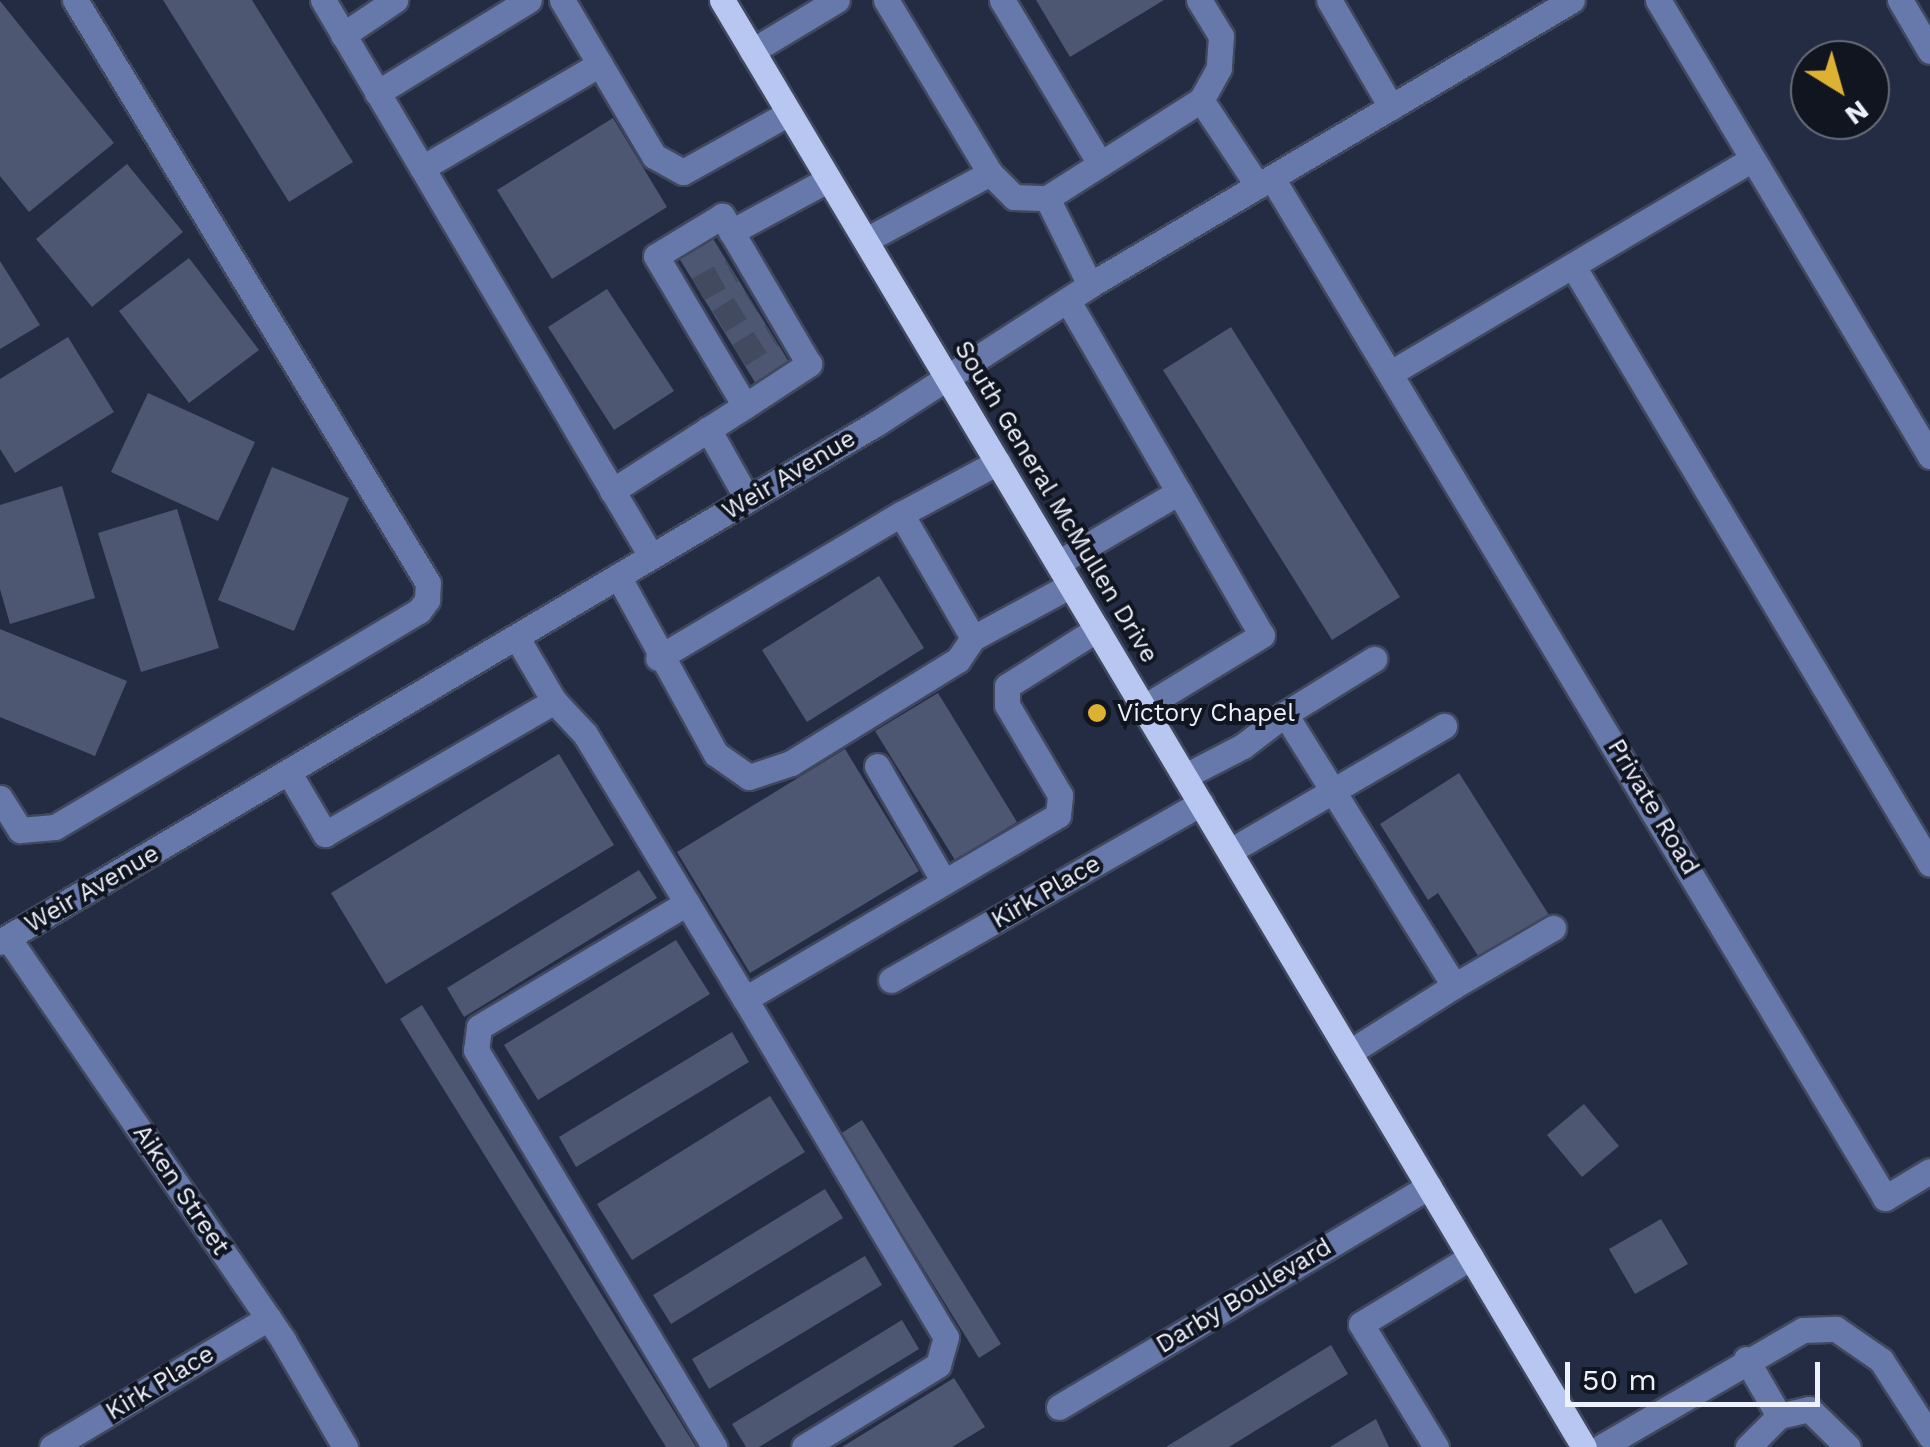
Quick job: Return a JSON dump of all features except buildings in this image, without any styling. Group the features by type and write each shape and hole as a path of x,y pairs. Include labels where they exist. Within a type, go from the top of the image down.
{"main road":[{"name":"South General McMullen Drive","path":"722,0 1584,1447"}],"street":[{"path":"0,798 20,830 55,827 420,611 428,583 74,0"},
{"path":"322,0 651,556"},
{"path":"343,34 396,0"},
{"path":"378,93 528,0"},
{"path":"562,0 654,156 683,172 790,114"},
{"path":"752,51 837,0"},
{"path":"886,0 990,173 1014,196 1047,198 1200,100 1219,68 1220,36 1199,0"},
{"path":"1002,0 1100,164"},
{"path":"1328,0 1391,107"},
{"name":"Weir Avenue","path":"4,940 748,500 1090,285 1572,0"},
{"path":"1658,0 1930,456"},
{"path":"1900,0 1930,51"},
{"path":"422,168 600,64"},
{"name":"Private Road","path":"1200,100 1265,182 1394,371 1885,1198 1930,1171"},
{"path":"1394,371 1752,160"},
{"path":"866,240 990,173"},
{"path":"731,232 828,178"},
{"path":"1047,198 1090,285"},
{"path":"612,491 745,406 809,364 779,330 740,265 722,216 656,256 690,294 710,327 730,361 745,406"},
{"path":"1573,266 1930,864"},
{"path":"1068,301 1262,635 1144,706"},
{"path":"708,429 748,500"},
{"path":"658,658 901,514 998,462"},
{"path":"618,576 658,658 716,754 749,777 791,763 958,660 973,638 1179,492"},
{"path":"901,514 973,638"},
{"path":"745,999 1058,814 1060,795 1007,704 1007,686 1097,628"},
{"path":"517,638 554,702 585,734 946,1337 938,1365 804,1447"},
{"path":"1185,776 1243,746 1374,659"},
{"path":"289,774 325,834 554,702"},
{"path":"1286,714 1454,986"},
{"path":"1230,851 1444,726"},
{"path":"877,766 944,882"},
{"name":"Kirk Place","path":"891,980 1202,803"},
{"path":"687,903 479,1027 476,1050 715,1447"},
{"path":"1350,1052 1553,928"},
{"name":"Aiken Street","path":"4,940 268,1318 346,1447"},
{"name":"Darby Boulevard","path":"1059,1407 1429,1186"},
{"path":"1436,1447 1361,1324 1471,1257"},
{"name":"Kirk Place","path":"52,1447 268,1318"},
{"path":"1601,1447 1746,1359 1803,1330 1836,1330 1881,1360 1930,1436"},
{"path":"1746,1359 1779,1416"},
{"path":"1748,1447 1779,1416 1809,1409 1848,1447"}],"tunnel":[{"path":"698,289 732,270"},
{"path":"719,321 751,301"},
{"path":"739,355 772,334"}],"place":[{"name":"Victory Chapel","path":"1097,713"}]}
